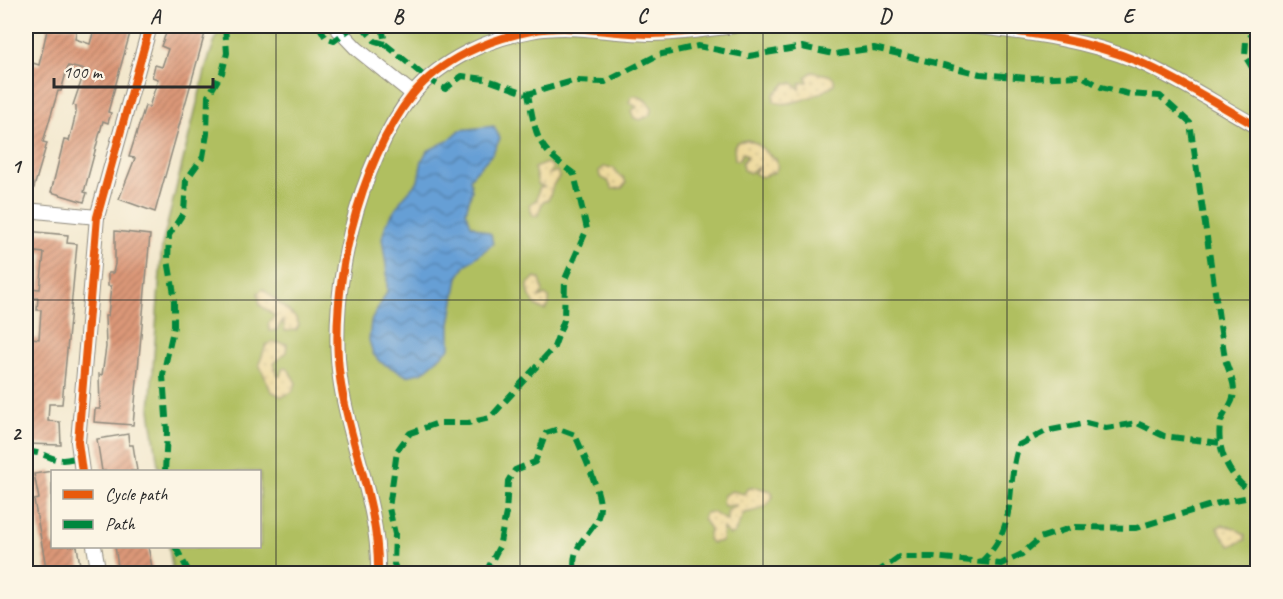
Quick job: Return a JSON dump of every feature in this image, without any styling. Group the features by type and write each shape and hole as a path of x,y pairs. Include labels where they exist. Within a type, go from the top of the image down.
{"street":[{"path":"82,470 78,442 97,217 150,26"},
{"path":"335,26 357,49 413,94"},
{"path":"378,573 376,525 340,379 337,326 339,287 348,238 365,187 387,136 413,94 436,73 460,57 506,36 570,27 653,34 734,26"},
{"path":"972,26 1058,38 1108,51 1138,62 1257,127"},
{"path":"26,210 97,217"},
{"path":"94,548 99,573"}],"green space":[{"path":"220,26 1257,26 1253,55 1258,58 1257,573 173,573 169,548 261,548 261,470 159,470 150,410 162,245 207,63"}],"sand":[{"path":"812,72 829,75 834,79 834,84 822,92 795,102 774,101 774,94 786,83 793,83 800,89 800,83 808,82 806,77"},
{"path":"632,96 648,103 652,108 649,116 640,120 634,118 631,111 637,107 629,103"},
{"path":"747,140 756,143 776,159 778,166 775,172 761,177 754,173 759,166 750,173 743,170 742,163 747,156 743,153 739,160 735,160 734,146 737,142"},
{"path":"547,163 553,167 549,174 557,171 559,177 553,185 549,199 542,203 538,215 533,216 529,205 537,199 539,188 544,187 538,184 534,168"},
{"path":"604,167 614,168 617,174 624,178 626,183 622,188 612,189 608,181 600,177 599,171"},
{"path":"535,277 540,279 543,291 539,298 545,295 549,298 549,305 545,310 535,304 529,292 528,284"},
{"path":"263,289 296,318 299,325 296,330 285,331 283,320 277,330 270,331 268,324 275,316 260,305 258,293"},
{"path":"271,342 287,344 286,352 274,364 278,376 281,376 282,368 287,367 296,383 292,392 282,397 271,391 259,364 266,345"},
{"path":"755,487 771,491 773,496 768,504 761,509 744,513 734,534 729,535 723,528 722,541 711,543 708,539 710,529 703,519 705,513 712,512 727,521 727,511 737,505 724,506 722,501 724,495 732,491 744,494 747,489"},
{"path":"1222,525 1235,528 1245,535 1245,540 1230,546 1217,528"}],"water":[{"path":"494,126 500,139 492,154 470,178 472,191 466,211 471,225 491,234 493,244 466,265 458,277 450,324 450,348 423,372 407,376 380,362 373,354 369,340 371,321 387,292 387,272 382,238 386,224 402,199 418,181 422,160 427,151 449,140 460,130"}],"building":[{"path":"48,26 77,26 75,39 90,44 95,26 132,26 108,112 111,113 108,123 103,121 84,192 87,193 84,202 51,192 64,140 69,141 76,113 76,106 73,105 85,70 68,66 43,142 47,143 30,201 26,201 26,100 33,63 39,65"},
{"path":"169,26 207,26 155,212 119,199 135,158 129,157 145,106 149,107 158,79 152,77 155,65 162,67 168,49 161,46"},
{"path":"26,231 68,235 67,243 77,244 62,404 49,404 48,421 60,422 61,445 26,444 32,338 39,339 41,310 37,310 38,298 26,298 26,288 40,289 44,253 26,251"},
{"path":"115,231 150,235 133,425 94,422 95,409 100,409 99,374 102,375 106,347 105,316 108,316 111,286 108,286 108,273 113,273 115,264"},
{"path":"128,434 129,445 133,445 137,470 102,470 97,439"},
{"path":"51,471 51,548 77,548 81,572 47,573 34,500 39,499 34,474"},
{"path":"115,548 148,548 153,573 119,573"}],"marked path":[{"path":"165,470 167,431 163,375 174,326 174,294 168,260 169,235 184,212 186,180 203,157 207,134 208,96 222,73 227,53 225,26"},
{"path":"319,26 326,38 334,41 354,26"},
{"path":"362,26 375,41 385,44"},
{"path":"382,26 385,44 429,80 445,89 462,76 485,79 528,94 573,81 605,82 658,55 698,46 749,56 802,47 834,54 874,48 980,74 1029,78 1082,76 1101,87 1129,94 1160,96 1190,123 1225,359 1234,387 1232,401 1220,425 1219,435 1223,456 1233,475 1258,495"},
{"path":"1258,29 1246,41 1245,56 1258,77"},
{"path":"398,574 394,564 395,534 389,508 397,451 410,433 438,423 468,423 490,418 554,347 564,320 565,279 587,229 574,174 552,156 540,141 528,94"},
{"path":"980,563 993,549 1006,522 1019,445 1046,431 1086,423 1106,428 1137,423 1164,436 1220,443"},
{"path":"485,574 499,547 506,513 508,481 515,470 535,462 546,433 559,429 575,435 590,470 600,506 595,523 576,553 574,563 576,574"},
{"path":"26,452 63,460 80,456"},
{"path":"875,574 899,557 933,557 1001,564 1022,554 1040,538 1073,527 1136,528 1214,504 1258,498"},
{"path":"176,548 190,574"}],"cycle path":[{"path":"82,470 78,442 97,217 150,26"},
{"path":"378,574 374,524 344,403 337,344 343,269 351,230 377,155 394,122 413,94 437,71 466,53 498,39 531,31 561,28 663,34 734,26"},
{"path":"972,26 1056,38 1117,53 1168,76 1258,127"}]}
